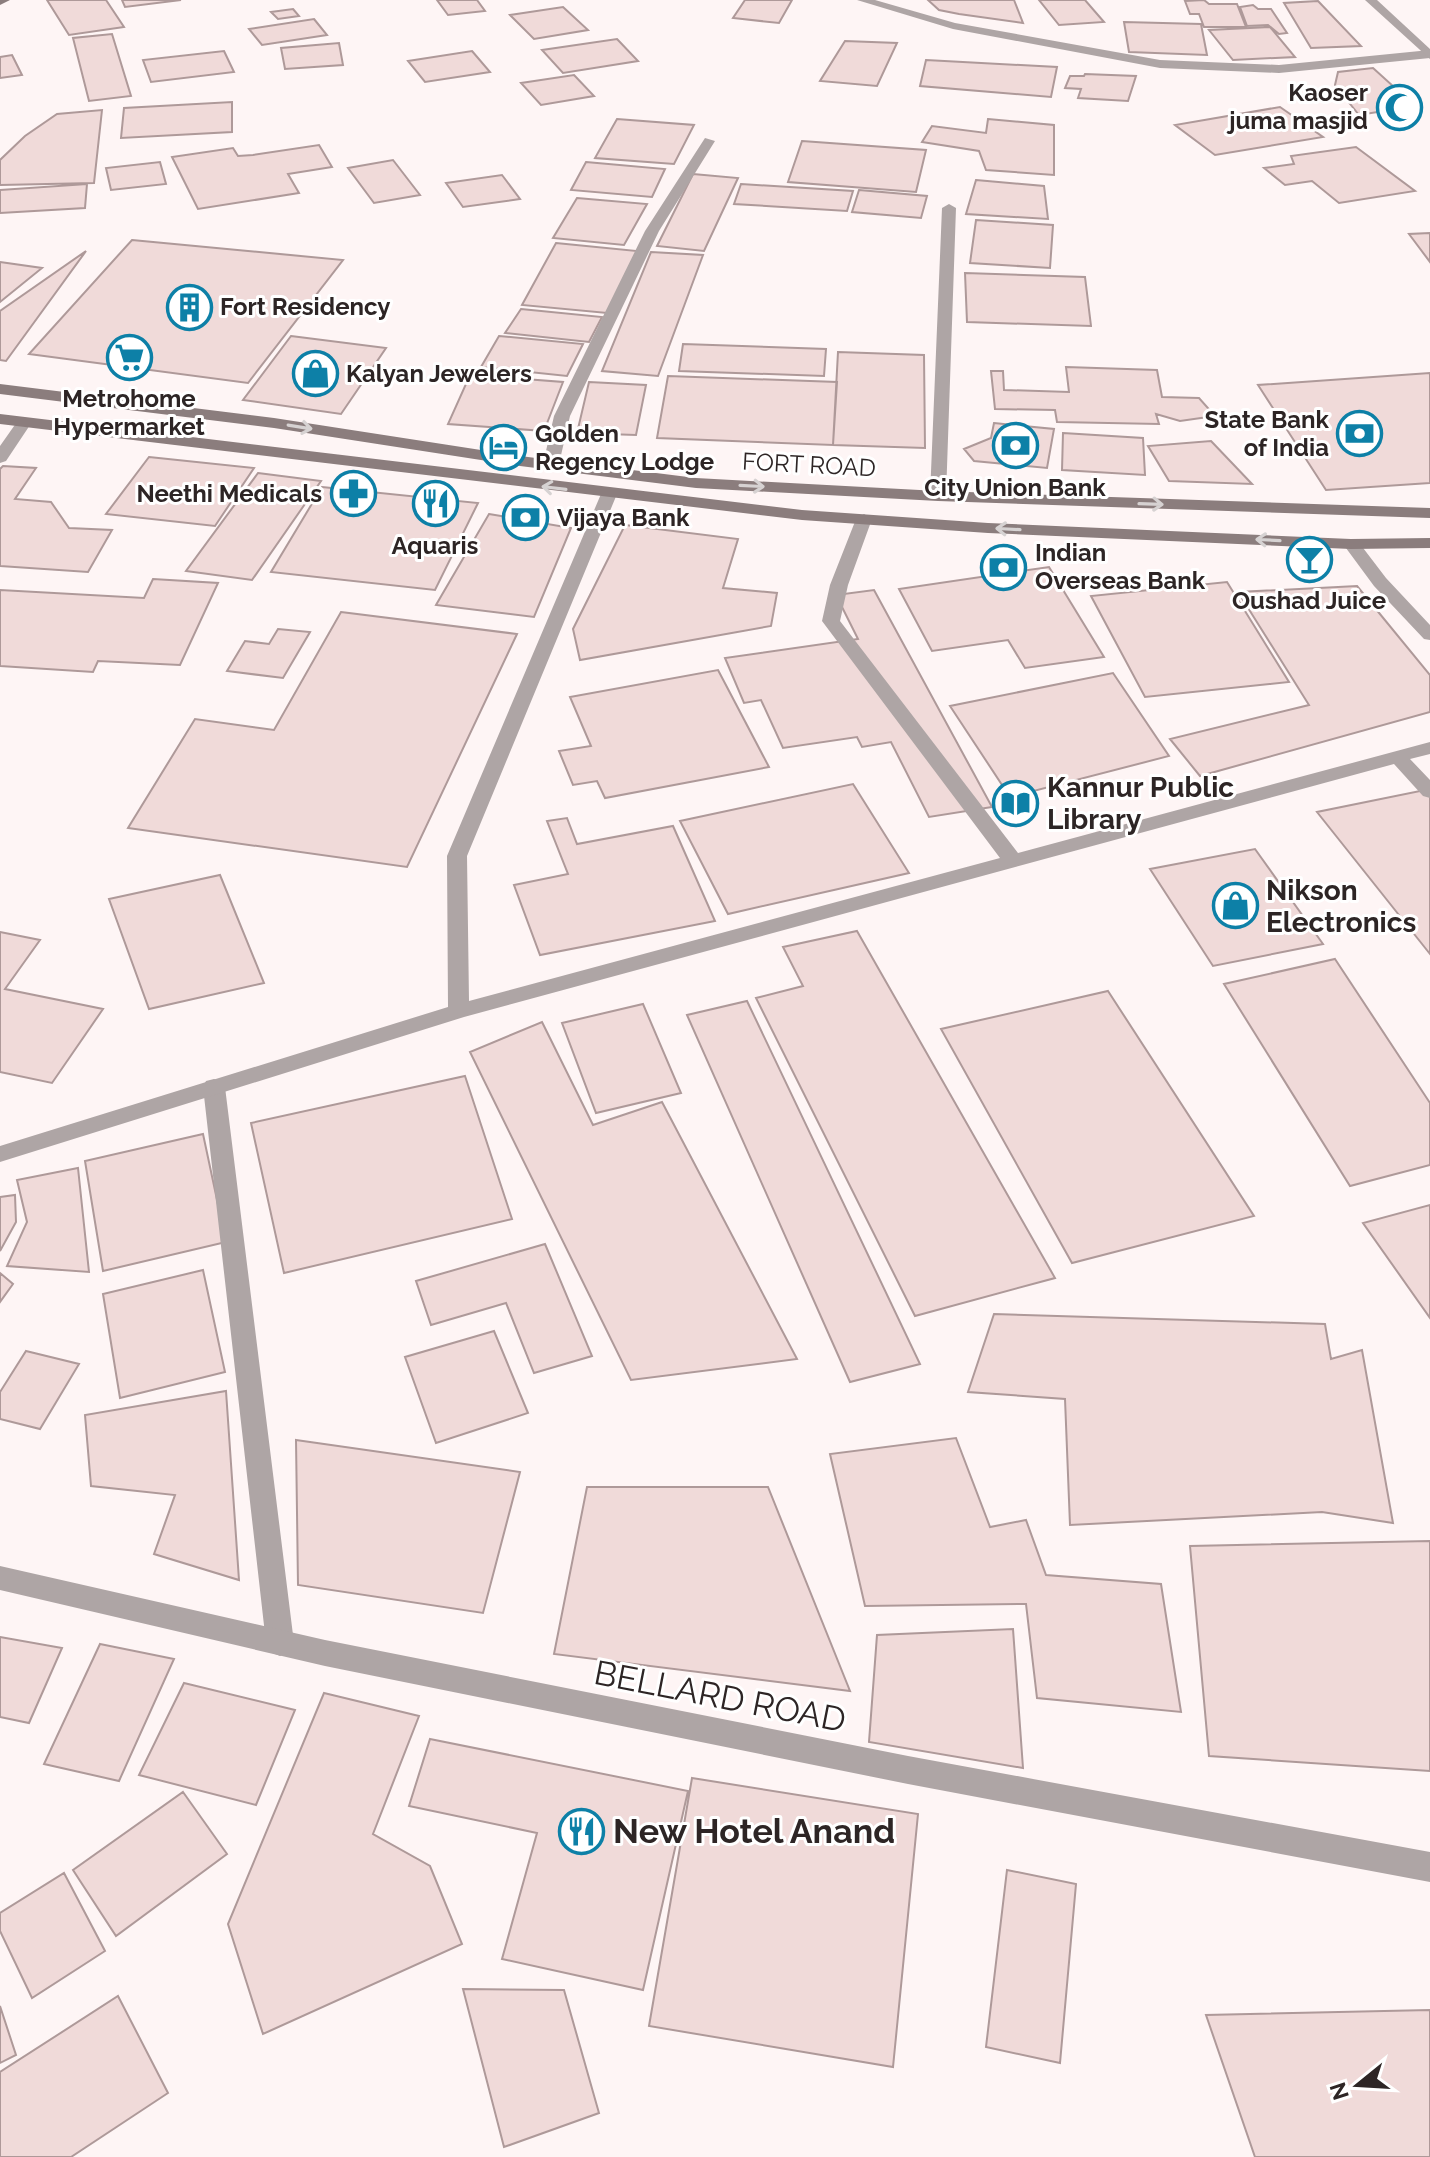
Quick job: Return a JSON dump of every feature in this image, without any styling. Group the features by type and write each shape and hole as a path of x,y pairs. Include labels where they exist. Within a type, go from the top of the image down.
{"main road":[{"name":"FORT ROAD","path":"0,389 262,421 696,483 938,496 1430,513"},
{"name":"FORT ROAD","path":"0,419 609,494 864,519 1351,544 1430,543"},
{"path":"244,449 262,421"},
{"path":"1332,510 1351,544"}],"street":[{"path":"863,0 953,26 1160,64 1279,69 1430,54"},
{"path":"1371,0 1430,54"},
{"path":"551,464 562,416 652,231 709,141"},
{"path":"938,496 949,208"},
{"path":"0,458 24,422"},
{"path":"459,1011 457,856 609,494"},
{"path":"864,519 839,585 831,621 1013,861"},
{"path":"1351,544 1380,582 1430,635"},
{"path":"0,1154 459,1011 1430,748"},
{"path":"1398,757 1430,792"},
{"path":"214,1087 280,1643"},
{"name":"BELLARD ROAD","path":"0,1578 280,1643 923,1773 1430,1867"}],"building":[{"path":"47,0 106,0 124,27 69,35"},
{"path":"122,0 181,0 125,7"},
{"path":"437,0 477,0 485,11 448,15"},
{"path":"745,0 792,0 779,23 733,18"},
{"path":"928,0 1014,0 1023,23 939,10"},
{"path":"1039,0 1085,0 1104,22 1059,25"},
{"path":"1204,0 1209,4 1237,4 1246,27 1204,27 1199,14 1190,14 1185,1"},
{"path":"1318,1 1361,46 1311,48 1284,3"},
{"path":"1253,5 1258,9 1271,9 1287,33 1279,34 1268,25 1247,26 1240,7"},
{"path":"563,7 588,30 534,39 510,15"},
{"path":"293,9 299,16 278,19 271,12"},
{"path":"314,19 327,35 262,45 249,29"},
{"path":"1124,22 1201,24 1207,55 1129,52"},
{"path":"1270,27 1295,57 1233,60 1209,30"},
{"path":"112,34 131,96 89,101 73,38"},
{"path":"617,39 638,61 563,73 542,50"},
{"path":"845,41 897,43 877,86 820,81"},
{"path":"339,43 343,65 285,69 281,48"},
{"path":"224,51 234,72 151,82 143,60"},
{"path":"472,51 490,72 425,82 408,61"},
{"path":"12,55 22,75 0,78 0,57"},
{"path":"926,60 1057,67 1051,97 920,86"},
{"path":"1373,68 1415,106 1359,115 1335,85 1338,72"},
{"path":"574,75 594,96 541,105 521,83"},
{"path":"1070,76 1136,76 1128,101 1078,98 1081,89 1065,88"},
{"path":"232,102 232,132 121,138 124,108"},
{"path":"1280,107 1323,137 1215,155 1175,125"},
{"path":"102,110 94,183 0,185 0,160 25,136 57,114"},
{"path":"617,119 694,125 674,164 595,158"},
{"path":"988,119 1054,125 1054,175 986,170 979,151 922,142 932,126 986,133"},
{"path":"802,141 926,150 916,192 788,182"},
{"path":"319,145 332,167 288,174 299,193 198,209 172,157 233,148 238,156 253,155"},
{"path":"1356,147 1415,191 1339,203 1312,181 1285,185 1264,168 1294,164 1291,156"},
{"path":"393,160 420,195 374,203 348,168"},
{"path":"160,162 166,184 111,190 106,168"},
{"path":"586,162 665,169 652,197 571,190"},
{"path":"693,174 738,178 704,251 657,246"},
{"path":"502,175 520,199 463,207 446,183"},
{"path":"976,180 1044,186 1048,219 966,214"},
{"path":"87,184 85,208 0,213 0,190"},
{"path":"741,184 853,191 847,211 734,204"},
{"path":"859,190 927,196 921,218 852,212"},
{"path":"577,198 647,204 624,245 553,238"},
{"path":"976,220 1053,225 1050,268 970,263"},
{"path":"1430,233 1430,262 1409,234"},
{"name":"Fort Residency","path":"132,240 343,260 248,383 29,354"},
{"path":"556,243 637,251 607,313 522,305"},
{"path":"86,251 6,361 0,360 0,311"},
{"path":"651,252 703,255 658,376 602,371"},
{"path":"0,262 42,268 0,302"},
{"path":"965,273 1085,277 1091,326 967,322"},
{"path":"521,309 602,317 589,342 505,333"},
{"name":"Kalyan Jewelers","path":"291,336 386,348 341,414 243,400"},
{"path":"499,336 583,344 567,376 481,367"},
{"path":"683,344 826,349 824,376 679,371"},
{"path":"838,352 924,355 925,448 833,445"},
{"path":"1066,367 1157,370 1162,397 1199,398 1215,416 1180,421 1156,414 1159,424 1057,422 1055,410 995,409 991,371 1003,371 1004,390 1069,392"},
{"name":"State Bank of India","path":"1430,373 1430,483 1326,490 1258,385"},
{"path":"470,375 563,382 544,431 448,424"},
{"path":"668,376 837,382 833,445 657,438"},
{"path":"589,382 646,385 636,435 577,433"},
{"path":"994,423 1054,429 1047,468 974,461 964,449 991,438"},
{"path":"1063,433 1143,438 1145,475 1062,470"},
{"path":"1211,441 1252,484 1169,481 1148,446"},
{"path":"149,457 254,468 215,526 106,514"},
{"path":"3,466 36,468 15,499 51,502 69,528 112,530 88,572 0,566 0,469"},
{"path":"258,473 321,481 252,580 186,571"},
{"path":"322,487 478,503 435,590 271,572"},
{"path":"489,514 571,528 534,617 436,605"},
{"path":"625,525 738,539 723,588 777,593 771,626 580,660 573,629"},
{"path":"1049,567 1104,657 1025,668 1008,640 932,651 899,589"},
{"path":"153,579 218,583 180,665 98,661 93,672 0,666 0,590 144,598"},
{"path":"1227,582 1289,682 1145,697 1091,596"},
{"path":"1357,586 1430,675 1430,712 1200,776 1170,739 1309,705 1238,592"},
{"path":"874,590 992,807 929,817 891,742 862,747 857,737 783,748 761,700 744,703 725,658 858,639 836,595"},
{"path":"341,612 517,634 407,867 128,828 195,719 274,730"},
{"path":"278,629 310,632 283,678 227,671 245,641 269,644"},
{"path":"718,670 769,767 605,798 597,781 573,785 559,751 591,746 570,697"},
{"path":"1113,673 1169,756 1010,797 950,706"},
{"path":"853,784 909,873 728,914 680,821"},
{"path":"1430,789 1430,954 1317,812"},
{"path":"567,818 577,844 673,826 715,921 540,955 514,885 568,874 547,821"},
{"name":"Nikson Electronics","path":"1255,849 1323,944 1213,966 1150,869"},
{"path":"220,875 264,983 149,1009 109,899"},
{"path":"857,931 1055,1278 915,1316 756,998 803,986 783,947"},
{"path":"0,932 40,940 5,989 103,1009 52,1083 0,1072"},
{"path":"1335,959 1430,1103 1430,1165 1350,1186 1224,984"},
{"path":"1108,991 1254,1216 1072,1263 941,1029"},
{"path":"747,1001 920,1364 850,1382 687,1015"},
{"path":"643,1004 681,1093 596,1113 562,1023"},
{"path":"542,1022 593,1125 662,1102 797,1359 631,1380 470,1052"},
{"path":"465,1076 512,1219 284,1273 251,1123"},
{"path":"203,1134 226,1242 103,1271 85,1161"},
{"path":"78,1168 89,1272 7,1266 27,1222 17,1180"},
{"path":"15,1195 16,1222 0,1251 0,1197"},
{"path":"1430,1205 1430,1318 1363,1223"},
{"path":"545,1244 592,1356 534,1373 506,1303 431,1325 416,1281"},
{"path":"203,1270 225,1372 120,1398 103,1294"},
{"path":"0,1273 13,1284 0,1302"},
{"path":"994,1314 1325,1324 1331,1359 1362,1350 1393,1523 1322,1512 1070,1525 1065,1399 968,1392"},
{"path":"494,1331 528,1413 436,1443 405,1357"},
{"path":"26,1351 79,1364 40,1429 0,1419 0,1392"},
{"path":"226,1391 239,1580 154,1554 175,1495 91,1486 85,1415"},
{"path":"956,1438 990,1527 1026,1520 1046,1575 1161,1584 1181,1712 1037,1698 1026,1604 865,1606 830,1454"},
{"path":"296,1440 520,1472 483,1613 298,1585"},
{"path":"587,1487 768,1487 850,1691 554,1654"},
{"path":"1430,1541 1430,1771 1209,1756 1190,1546"},
{"path":"1013,1629 1023,1768 869,1742 877,1635"},
{"path":"0,1637 62,1648 29,1723 0,1717"},
{"path":"100,1644 174,1659 119,1781 44,1764"},
{"path":"184,1683 295,1710 256,1805 139,1775"},
{"path":"324,1693 419,1716 373,1834 430,1866 462,1944 263,2034 228,1924"},
{"path":"430,1739 688,1791 643,1990 502,1959 537,1833 409,1806"},
{"path":"692,1778 918,1814 893,2067 649,2026"},
{"path":"183,1792 227,1854 116,1936 73,1870"},
{"path":"1007,1870 1076,1884 1060,2063 986,2047"},
{"path":"64,1873 105,1951 32,1998 0,1931 0,1913"},
{"path":"463,1989 564,1990 599,2113 504,2147"},
{"path":"118,1996 168,2093 71,2157 0,2157 0,2072"},
{"path":"0,2006 16,2055 0,2063"},
{"path":"1430,2010 1430,2157 1255,2157 1206,2015"}],"place":[{"name":"Kaoser juma masjid","path":"1399,107"},
{"name":"Fort Residency","path":"189,307"},
{"name":"Metrohome Hypermarket","path":"129,357"},
{"name":"Kalyan Jewelers","path":"315,374"},
{"name":"State Bank of India","path":"1360,434"},
{"name":"City Union Bank","path":"1015,446"},
{"name":"Golden Regency Lodge","path":"504,448"},
{"name":"Neethi Medicals","path":"353,494"},
{"name":"Aquaris","path":"435,504"},
{"name":"Vijaya Bank","path":"526,518"},
{"name":"Oushad Juice","path":"1309,559"},
{"name":"Indian Overseas Bank","path":"1004,567"},
{"name":"Kannur Public Library","path":"1016,803"},
{"name":"Nikson Electronics","path":"1235,906"},
{"name":"New Hotel Anand","path":"582,1831"}]}
